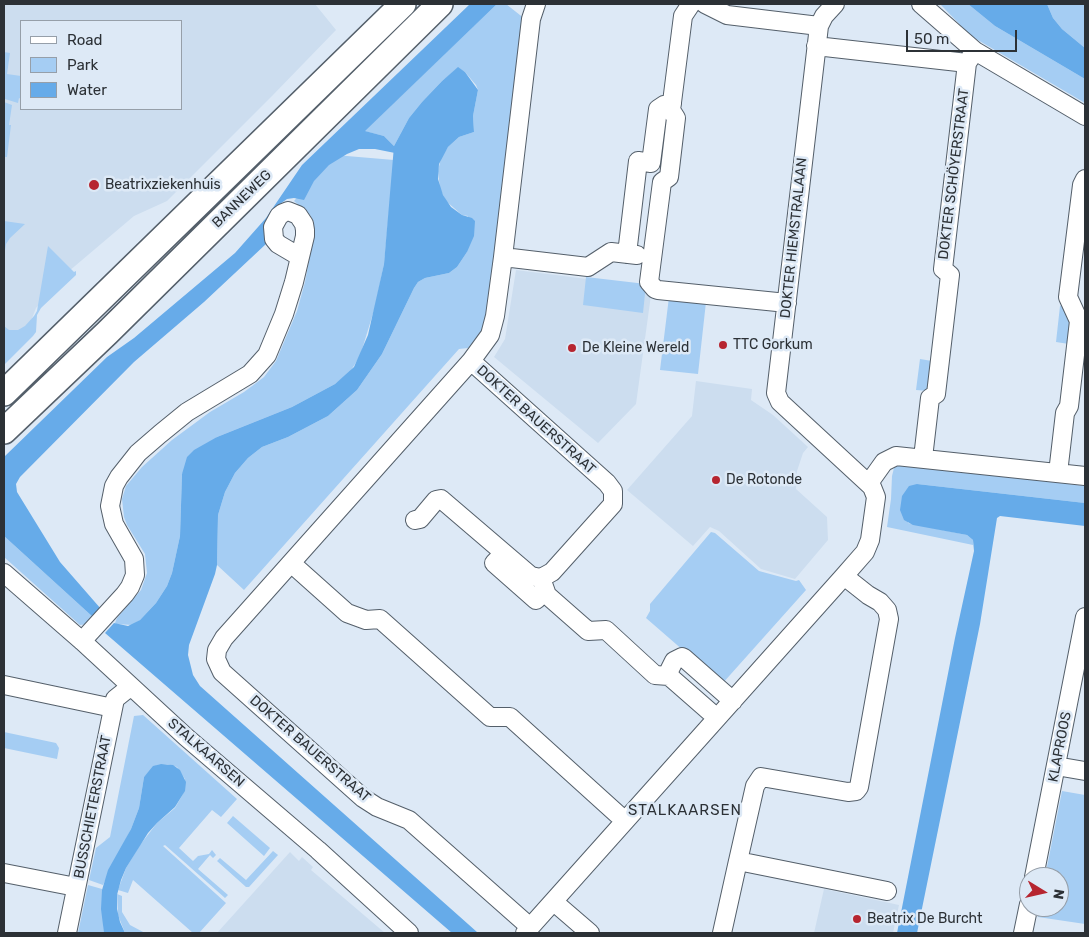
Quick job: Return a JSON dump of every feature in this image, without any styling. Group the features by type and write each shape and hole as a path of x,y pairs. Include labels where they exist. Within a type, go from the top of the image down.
{"main road":[{"name":"BANNEWEG","path":"4,393 403,4"},
{"name":"BANNEWEG","path":"4,432 107,333 440,4"},
{"name":"BANNEWEG","path":"43,394 67,355 110,311 117,298 116,284"}],"street":[{"name":"DOKTER BAUERSTRAAT","path":"528,930 409,820 377,807 363,798 222,672 216,659 220,643 471,361 490,335 495,316 503,257 531,19 536,4"},
{"path":"691,4 683,16 671,110 676,118 669,177 662,182 649,282 655,289 787,303"},
{"path":"705,4 727,15 819,26"},
{"name":"DOKTER HIEMSTRALAAN","path":"835,4 824,16 819,26 776,396 780,402 869,482"},
{"path":"921,4 971,57 1085,116"},
{"path":"816,46 971,57"},
{"name":"DOKTER SCHÖYERSTRAAT","path":"923,458 930,398 936,394 950,275 943,269 971,57"},
{"path":"627,254 638,161 651,163 656,113 662,105 672,104"},
{"path":"1058,473 1065,413 1069,406 1079,321 1068,297 1082,186 1085,179"},
{"path":"503,257 588,267 611,252 652,257"},
{"path":"82,641 130,587 135,575 134,559 114,524 110,506 114,486 119,476 143,448 178,419 239,382 259,365 267,355 284,314 300,257"},
{"name":"DOKTER BAUERSTRAAT","path":"471,361 607,483 613,491 614,500 610,509 552,572 543,585"},
{"path":"528,930 864,552 870,540 876,497 869,482 884,462 896,456 1085,476"},
{"path":"415,520 420,518 436,500 440,499 543,585 547,595 588,631 606,630 655,675 669,676 717,718"},
{"path":"291,563 347,613 366,620 380,619 490,717 510,717 625,821"},
{"name":"STALKAARSEN","path":"4,573 318,850 409,933"},
{"path":"722,933 755,786 762,777 848,792 856,791 859,787 888,619 887,610 880,602 844,576"},
{"name":"KLAPROOS","path":"1036,867 1085,617"},
{"path":"669,676 674,661 682,657 733,701"},
{"path":"4,685 113,708"},
{"name":"BUSSCHIETERSTRAAT","path":"67,933 115,699 130,686"},
{"path":"1056,766 1085,771"},
{"path":"738,862 887,891"},
{"path":"4,872 76,887"},
{"path":"554,902 590,933"},
{"path":"1023,933 1026,917"}],"shaded area":[{"name":"Beatrixziekenhuis","path":"4,4 315,4 336,30 167,201 134,216 62,277 36,308 29,326 4,354"},
{"path":"470,4 497,4 365,131 384,136 394,146 395,153 375,149 359,149 347,154 329,165 314,181 304,200 287,199 280,204 266,233 266,244 204,302 134,362 20,477 16,484 4,484 4,457 107,357 134,338 235,253 266,218 302,165"},
{"name":"De Kleine Wereld","path":"516,270 643,286 651,295 636,404 598,443 494,357 505,339"},
{"name":"De Rotonde","path":"696,381 752,389 751,400 773,415 808,447 803,453 797,471 796,489 827,517 828,540 795,579 761,569 719,531 710,527 693,546 627,490 692,416"},
{"path":"290,852 299,861 302,857 313,867 311,870 385,933 217,933"},
{"name":"Beatrix De Burcht","path":"824,889 899,905 893,933 814,933"}],"green space":[{"path":"497,4 506,4 525,19 488,317 481,332 468,348 459,349 244,590 217,565 218,515 225,492 235,473 248,458 262,447 288,437 328,416 357,390 382,354 418,282 425,278 449,273 457,267 467,252 468,216 462,215 446,201 440,189 438,171 441,158 448,147 459,137 474,132 473,116 478,90 465,72 458,68 442,81 409,118 394,146 384,136 364,131"},
{"path":"940,4 968,4 995,26 1085,79 1085,103 971,36"},
{"path":"1047,4 1085,4 1085,48 1062,29 1053,18"},
{"path":"4,52 10,53 7,74 20,76 20,98 18,103 5,99"},
{"path":"4,102 12,105 7,157 4,157"},
{"path":"335,155 394,160 384,264 375,307 360,356 350,372 335,384 292,407 217,437 182,474 180,536 172,573 167,586 156,603 140,620 132,625 116,624 117,618 141,590 147,573 145,554 124,517 122,499 126,486 142,467 172,440 210,412 244,392 264,377 276,361 297,311 305,282 314,234 314,222 310,215 294,201"},
{"path":"4,221 25,224 6,244 4,257"},
{"path":"48,246 74,272 76,271 76,275 41,308 37,315 36,332 4,365 4,326 9,330 18,330 25,326 37,311"},
{"path":"586,277 646,284 643,313 583,305"},
{"path":"669,297 706,302 698,374 660,370"},
{"path":"1063,304 1072,320 1069,344 1056,342 1060,306"},
{"path":"920,359 932,361 929,391 916,390"},
{"path":"900,464 1085,486 1085,503 917,484 908,523 967,535 973,540 973,545 887,527 892,476 894,468"},
{"path":"711,532 715,533 759,571 796,581 799,580 806,590 722,684 646,618 650,611 650,604"},
{"path":"4,536 94,618 88,624 80,625 4,557"},
{"path":"143,715 237,799 221,817 212,810 179,848 193,861 198,856 209,854 212,850 216,855 213,858 210,855 198,869 228,895 225,898 165,845 163,846 226,903 199,933 193,933 133,880 128,893 118,890 126,868 140,845 157,823 175,808 183,794 185,779 177,767 167,764 157,765 144,777 139,808 131,829 103,885 89,880 96,848 110,837 134,716"},
{"path":"4,732 56,743 59,748 57,759 4,748"},
{"path":"1062,791 1085,795 1085,924 1038,917 1069,917 1069,867 1047,867"},
{"path":"233,816 270,848 264,856 227,823"},
{"path":"273,851 278,855 249,887 246,887 217,861 220,858 246,880"},
{"path":"88,885 102,889 104,933 78,933"},
{"path":"117,894 122,896 122,912 130,925 145,933 125,933 118,915"}],"water":[{"path":"968,4 1047,4 1053,18 1062,29 1085,48 1085,79 995,26"},
{"path":"458,67 465,72 478,90 473,116 474,132 459,137 448,147 439,164 438,179 443,195 451,207 475,221 474,236 467,252 457,267 449,273 425,278 418,282 382,354 357,390 328,416 288,437 262,447 248,458 235,473 225,492 218,515 217,565 189,645 188,655 193,675 200,686 476,933 452,933 105,633 114,623 128,626 140,620 156,603 167,586 172,573 180,536 182,474 187,457 194,450 217,437 292,407 335,384 354,367 368,335 384,264 394,146 409,118 442,81"},
{"path":"4,484 16,484 17,492 60,562 101,609 94,618 4,536"},
{"path":"917,484 1085,503 1085,526 1000,516 997,518 980,624 917,933 897,933 974,551 973,540 967,535 913,525 904,520 900,510 902,496 909,486"},
{"path":"161,764 173,765 180,770 186,782 185,791 175,807 148,833 126,868 117,895 117,909 125,933 104,933 101,909 102,890 108,870 131,829 139,808 144,777 153,766"}],"place":[{"name":"Beatrixziekenhuis","path":"94,185"},
{"name":"TTC Gorkum","path":"723,345"},
{"name":"De Kleine Wereld","path":"572,348"},
{"name":"De Rotonde","path":"716,480"},
{"name":"Beatrix De Burcht","path":"857,919"}],"district":[{"name":"STALKAARSEN","path":"685,811"}]}
